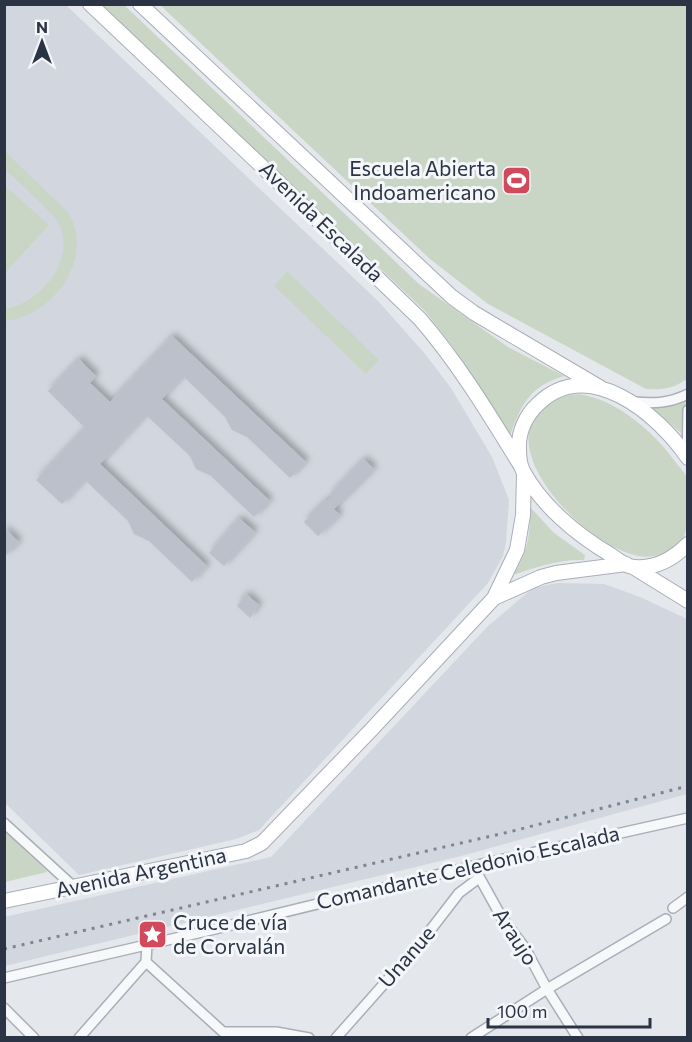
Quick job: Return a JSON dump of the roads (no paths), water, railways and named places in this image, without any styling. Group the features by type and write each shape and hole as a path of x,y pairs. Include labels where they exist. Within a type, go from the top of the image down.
{"main road":[{"name":"Avenida Escalada","path":"90,4 420,319 459,371 545,501 569,525 596,546 630,566"},
{"name":"Avenida Escalada","path":"140,4 452,297 474,313 601,388 630,402 652,417 687,457"},
{"path":"494,598 517,550 523,515 523,469 518,447 522,428 531,410 545,397 562,388 582,385 601,388"},
{"path":"494,598 541,577 556,573 650,566 665,562 679,553 687,544"},
{"path":"630,566 687,601"},
{"name":"Avenida Argentina","path":"4,901 246,851 262,843 494,598"}],"street":[{"path":"630,402 653,404 676,400 687,394"},
{"path":"687,410 687,457"},
{"name":"Comandante Celedonio Escalada","path":"4,978 473,866 687,818"},
{"path":"4,823 74,887"},
{"name":"Araujo","path":"473,866 502,918 525,948 547,989 578,1038"},
{"name":"Unanue","path":"336,1038 422,940 459,893 479,878"},
{"path":"673,908 687,897"},
{"path":"471,1038 547,989 666,919"},
{"path":"79,1038 146,962 147,944"},
{"path":"146,962 221,1035 276,1032 309,1038"},
{"path":"4,1008 34,1038"}],"railway":[{"path":"4,949 513,831 688,786"}],"place":[{"name":"Escuela Abierta Indoamericano","path":"517,181"},
{"name":"Cruce de vía de Corvalán","path":"152,935"}]}
